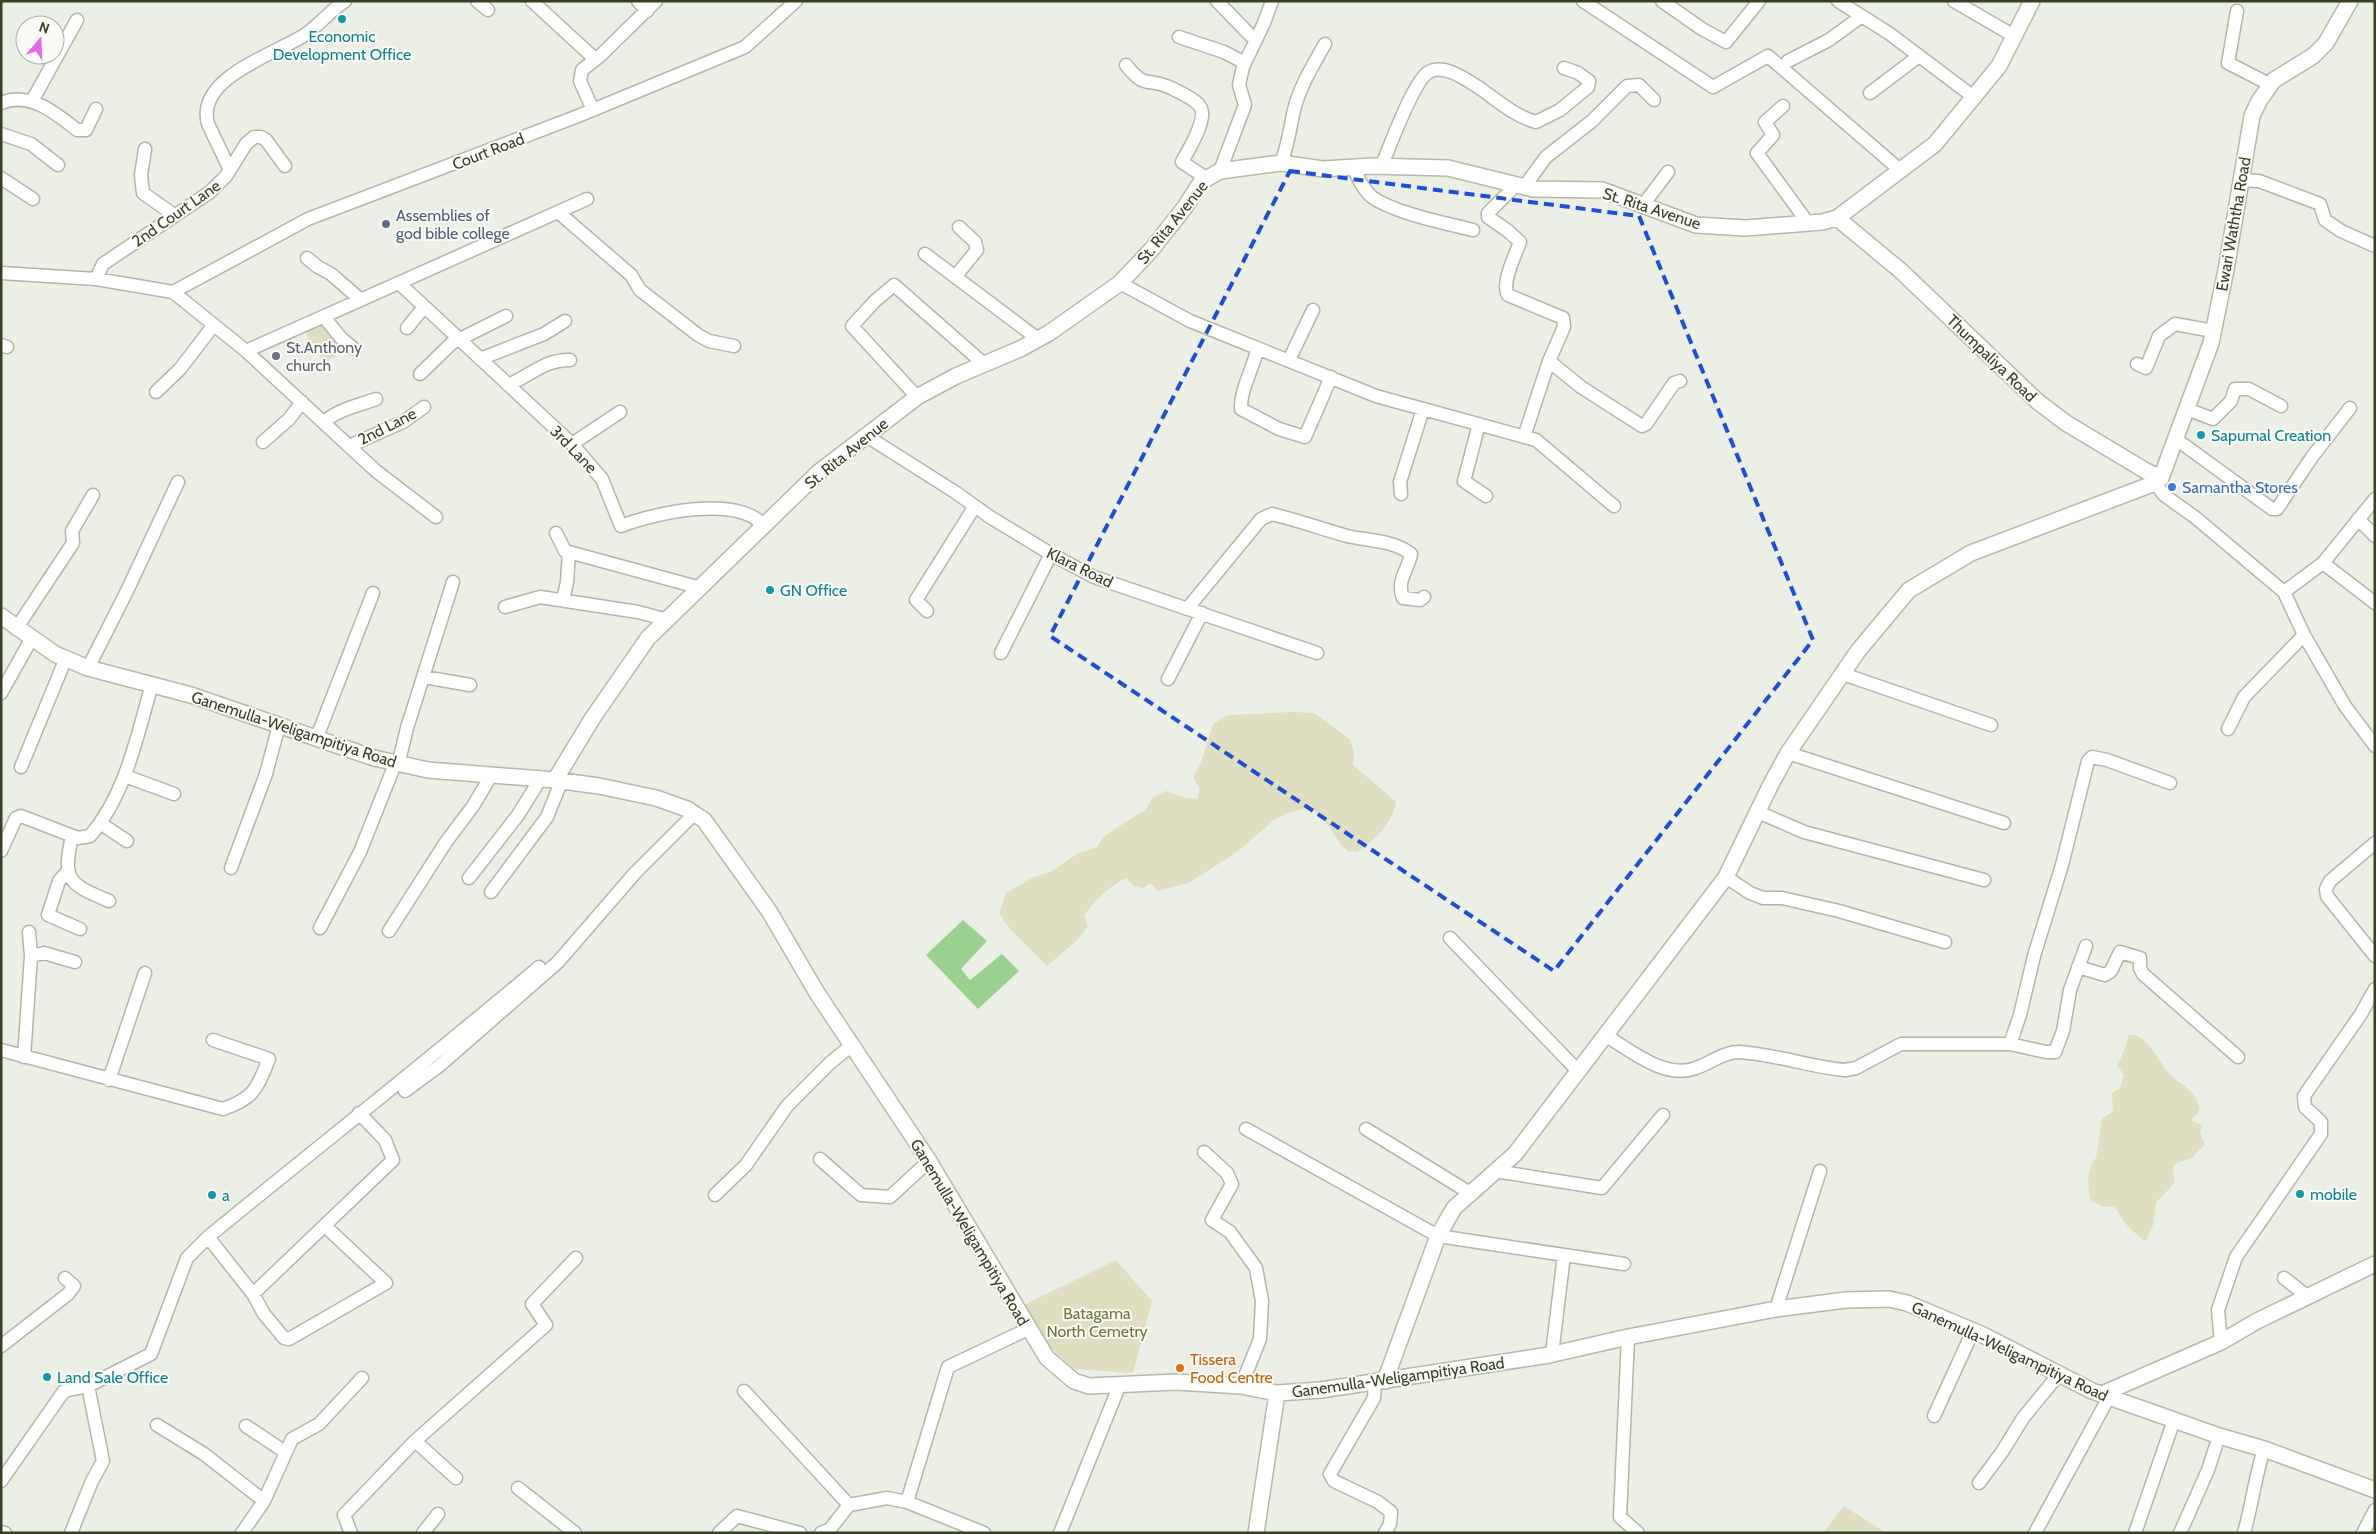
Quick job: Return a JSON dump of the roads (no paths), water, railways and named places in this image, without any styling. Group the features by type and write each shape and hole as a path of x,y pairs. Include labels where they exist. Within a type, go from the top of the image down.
{"street":[{"name":"2nd Court Lane","path":"96,278 103,264 210,192 230,170 206,116 209,100 220,84 244,67 306,34 332,10 345,1"},
{"path":"477,1 488,10"},
{"path":"532,1 595,59"},
{"path":"593,110 580,81 582,70 595,59 642,6 656,1"},
{"name":"Court Road","path":"174,292 308,219 593,110 745,47 796,1"},
{"path":"1217,1 1250,35 1257,38"},
{"path":"1126,65 1143,83 1168,86 1199,104 1202,112 1200,127 1182,162 1213,174 1245,105 1239,85 1245,63 1272,1"},
{"path":"1583,1 1713,86 1768,56 1900,170"},
{"path":"1662,1 1702,29 1726,42 1759,1"},
{"path":"1838,1 1919,56 1975,98"},
{"path":"1954,1 2014,36"},
{"name":"St. Rita Avenue","path":"552,779 648,638 819,472 917,397 1038,339 1120,283 1152,250 1185,207 1201,182 1213,174 1282,163 1323,169 1382,166 1448,168 1533,189 1602,190 1696,225 1745,228 1808,223 1837,218 1935,144 1975,98 1999,66 2032,1"},
{"name":"Ewari Waththa Road","path":"2158,480 2176,439 2213,331 2252,116 2259,101 2282,74 2313,56 2326,43 2350,1"},
{"path":"2237,11 2228,63 2271,85"},
{"path":"1788,61 1829,40 1862,16"},
{"path":"32,101 77,20"},
{"path":"1179,37 1224,52 1245,63"},
{"path":"1282,163 1288,146 1295,109 1306,77 1325,44"},
{"path":"1870,93 1919,56"},
{"path":"1382,166 1417,86 1421,79 1430,71 1440,70 1458,74 1507,108 1525,119 1536,122 1560,110 1588,87 1589,81 1578,73 1564,68"},
{"path":"1524,436 1549,361 1564,327 1563,318 1508,295 1505,290 1506,280 1520,242 1488,217 1488,213 1491,208 1520,186 1546,157 1592,121 1627,86 1639,85 1654,100"},
{"path":"1,103 18,98 32,101 77,130 86,130 96,109"},
{"path":"1783,106 1765,122 1773,135 1757,153 1808,223"},
{"path":"1,134 31,144 58,165"},
{"path":"230,170 246,144 254,137 261,137 266,140 285,166"},
{"path":"144,149 141,175 143,193 174,215"},
{"path":"1353,168 1359,182 1372,197 1391,206 1472,230"},
{"path":"1643,205 1668,172"},
{"path":"1,178 33,199"},
{"path":"2240,180 2259,181 2320,204 2325,220 2341,231 2375,246"},
{"path":"246,351 588,200"},
{"path":"558,212 631,276 640,290 698,335 709,342 734,346"},
{"name":"Thumpaliya Road","path":"1837,218 1901,271 2037,402 2066,423 2158,480"},
{"path":"955,276 977,250 975,242 958,227"},
{"path":"924,254 1038,339"},
{"path":"307,258 338,280 361,300"},
{"path":"1,273 96,278 174,292 246,351 376,470 436,516"},
{"name":"3rd Lane","path":"399,283 572,444 602,479 622,526 655,515 720,509 738,511 752,516 764,526"},
{"path":"1120,283 1190,321 1257,350 1289,360 1376,396 1536,440 1614,506"},
{"path":"917,397 852,326 874,301 894,286 984,364"},
{"path":"407,328 424,307"},
{"path":"1289,360 1313,310"},
{"path":"420,374 452,343 506,316"},
{"path":"324,317 352,348"},
{"path":"480,359 544,334 565,321"},
{"path":"2136,364 2146,368 2159,336 2175,324 2213,331"},
{"path":"156,392 180,369 214,326"},
{"path":"1257,350 1241,399 1241,409 1279,429 1305,437 1331,377"},
{"path":"508,385 520,380 544,364 557,360 570,360"},
{"path":"1549,361 1581,387 1642,426 1646,424 1674,383 1680,381"},
{"path":"2187,409 2213,419 2231,401 2234,389 2249,390 2282,406"},
{"path":"324,422 348,408 376,399"},
{"path":"262,442 289,419 302,402"},
{"name":"2nd Lane","path":"349,446 403,422 424,407"},
{"path":"2176,439 2268,506 2277,508 2312,457 2350,408"},
{"path":"1401,494 1400,482 1423,409"},
{"path":"572,444 620,412"},
{"path":"1479,424 1464,481 1486,496"},
{"name":"Klara Road","path":"865,436 1051,554 1094,577 1317,652"},
{"path":"1385,1533 1390,1524 1390,1512 1378,1502 1334,1481 1330,1474 1374,1398 1438,1236 1454,1208 1514,1154 1726,877 1788,753 1858,651 1909,590 1971,553 2158,480 2164,495 2196,518 2284,592 2304,635 2345,706 2375,746"},
{"path":"88,668 126,593 178,482"},
{"path":"16,629 73,543 72,531 93,495"},
{"path":"2284,592 2323,563 2375,499"},
{"path":"927,611 916,600 974,506"},
{"path":"1188,609 1261,518 1272,514 1350,536 1394,544 1405,550 1410,554 1409,562 1400,579 1399,588 1402,598 1420,600 1424,597"},
{"path":"2358,519 2375,536"},
{"path":"556,533 568,552 701,588"},
{"path":"563,600 567,582 568,552"},
{"path":"1001,653 1051,554"},
{"path":"2323,563 2375,603"},
{"path":"320,928 360,852 396,764 453,582"},
{"path":"317,737 373,593"},
{"path":"505,607 540,597 638,612 668,620"},
{"path":"1168,679 1202,613"},
{"name":"Ganemulla-Weligampitiya Road","path":"1,616 16,629 66,658 88,668 191,695 317,737 357,753 396,764 428,770 552,779 598,786 656,798 704,820 769,912 817,993 929,1161 1047,1358 1074,1381 1089,1386 1176,1382 1241,1386 1277,1393 1380,1382 1552,1354 1628,1336 1776,1309 1846,1300 1889,1299 1908,1303 1974,1331 2106,1396 2219,1436 2264,1449 2375,1490"},
{"path":"2228,729 2244,697 2304,635"},
{"path":"1,693 32,638"},
{"path":"20,767 66,658"},
{"path":"1843,674 1991,724"},
{"path":"424,677 470,685"},
{"path":"1,851 16,818 20,816 78,838 90,836 100,823 125,776 152,684"},
{"path":"231,868 266,774 279,725"},
{"path":"1788,753 2004,823"},
{"path":"2010,1044 2020,1015 2034,956 2062,865 2088,761 2092,757 2101,758 2170,783"},
{"path":"389,932 446,842 473,806 492,774"},
{"path":"125,776 174,794"},
{"path":"469,878 518,815 552,779"},
{"path":"491,892 543,824 552,779"},
{"path":"1758,812 1804,832 1984,880"},
{"path":"405,1091 439,1066 558,962 635,873 694,814"},
{"path":"100,823 127,840"},
{"path":"72,836 67,872 59,881 48,915 80,929"},
{"path":"2375,843 2330,881 2326,889 2327,896 2375,956"},
{"path":"67,872 72,881 85,890 109,901"},
{"path":"1726,877 1743,889 1763,898 1782,898 1839,911 1920,937 1945,942"},
{"path":"24,1057 31,956 29,932"},
{"path":"1450,938 1578,1071"},
{"path":"1605,1035 1652,1063 1682,1071 1695,1069 1733,1052 1791,1059 1846,1070 1856,1068 1901,1044 2010,1044 2046,1052 2055,1052 2063,1031 2070,990 2086,946"},
{"path":"2078,967 2105,975 2111,971 2120,952 2140,958 2140,968 2143,974 2238,1057"},
{"path":"31,956 44,953 75,962"},
{"path":"1,1481 64,1391 88,1386 151,1354 186,1258 208,1237 359,1113 434,1056 538,967"},
{"path":"109,1080 145,973"},
{"path":"2222,1342 2218,1310 2236,1257 2321,1134 2320,1122 2305,1108 2304,1096 2361,1014 2375,990"},
{"path":"1,1050 223,1109 237,1104 255,1091 269,1059 213,1040"},
{"path":"715,1195 746,1165 787,1106 852,1044"},
{"path":"252,1294 393,1160 385,1140 359,1113"},
{"path":"1495,1171 1602,1188 1663,1115"},
{"path":"1246,1129 1438,1236 1624,1264"},
{"path":"1366,1129 1470,1193"},
{"path":"1204,1152 1227,1173 1232,1184 1212,1220 1230,1232 1256,1268 1262,1301 1260,1339 1241,1386"},
{"path":"820,1159 861,1195 890,1197 929,1161"},
{"path":"1776,1309 1820,1171"},
{"path":"208,1237 252,1294 264,1314 284,1338 289,1339 386,1283 325,1226"},
{"path":"1552,1354 1564,1255"},
{"path":"351,1533 344,1516 415,1441 546,1325 532,1304 576,1258"},
{"path":"2035,1533 2106,1396 2222,1342 2258,1321 2375,1264"},
{"path":"1,1346 68,1294 74,1286 65,1278"},
{"path":"2284,1278 2308,1297"},
{"path":"907,1502 948,1367 1028,1329"},
{"path":"1934,1416 1974,1331"},
{"path":"1628,1336 1620,1517 1638,1533"},
{"path":"1979,1483 2002,1452 2023,1418 2060,1373"},
{"path":"242,1533 264,1501 292,1439 319,1424 362,1378"},
{"path":"1060,1533 1120,1384"},
{"path":"71,1533 92,1481 103,1461 88,1386"},
{"path":"744,1391 849,1506"},
{"path":"1256,1533 1277,1393"},
{"path":"2135,1533 2174,1420"},
{"path":"157,1425 204,1454 264,1501"},
{"path":"246,1426 285,1452"},
{"path":"2180,1533 2208,1470 2219,1436"},
{"path":"415,1441 456,1478"},
{"path":"2244,1533 2250,1514 2254,1478 2264,1449"},
{"path":"518,1488 575,1533"},
{"path":"821,1533 830,1529 849,1506 887,1498 907,1502 984,1533"},
{"path":"2363,1533 2375,1510"},
{"path":"423,1533 438,1514"},
{"path":"719,1533 737,1516 800,1533"},
{"path":"1,1532 5,1533"}],"place":[{"name":"Economic Development Office","path":"342,19"},
{"name":"Assemblies of god bible college","path":"386,224"},
{"name":"St.Anthony church","path":"276,356"},
{"name":"Sapumal Creation","path":"2201,435"},
{"name":"Samantha Stores","path":"2172,487"},
{"name":"GN Office","path":"770,590"},
{"name":"mobile","path":"2300,1194"},
{"name":"a","path":"212,1195"},
{"name":"Tissera Food Centre","path":"1180,1368"},
{"name":"Land Sale Office","path":"47,1377"}],"park label":[{"name":"Batagama North Cemetry","path":"1097,1322"}]}
